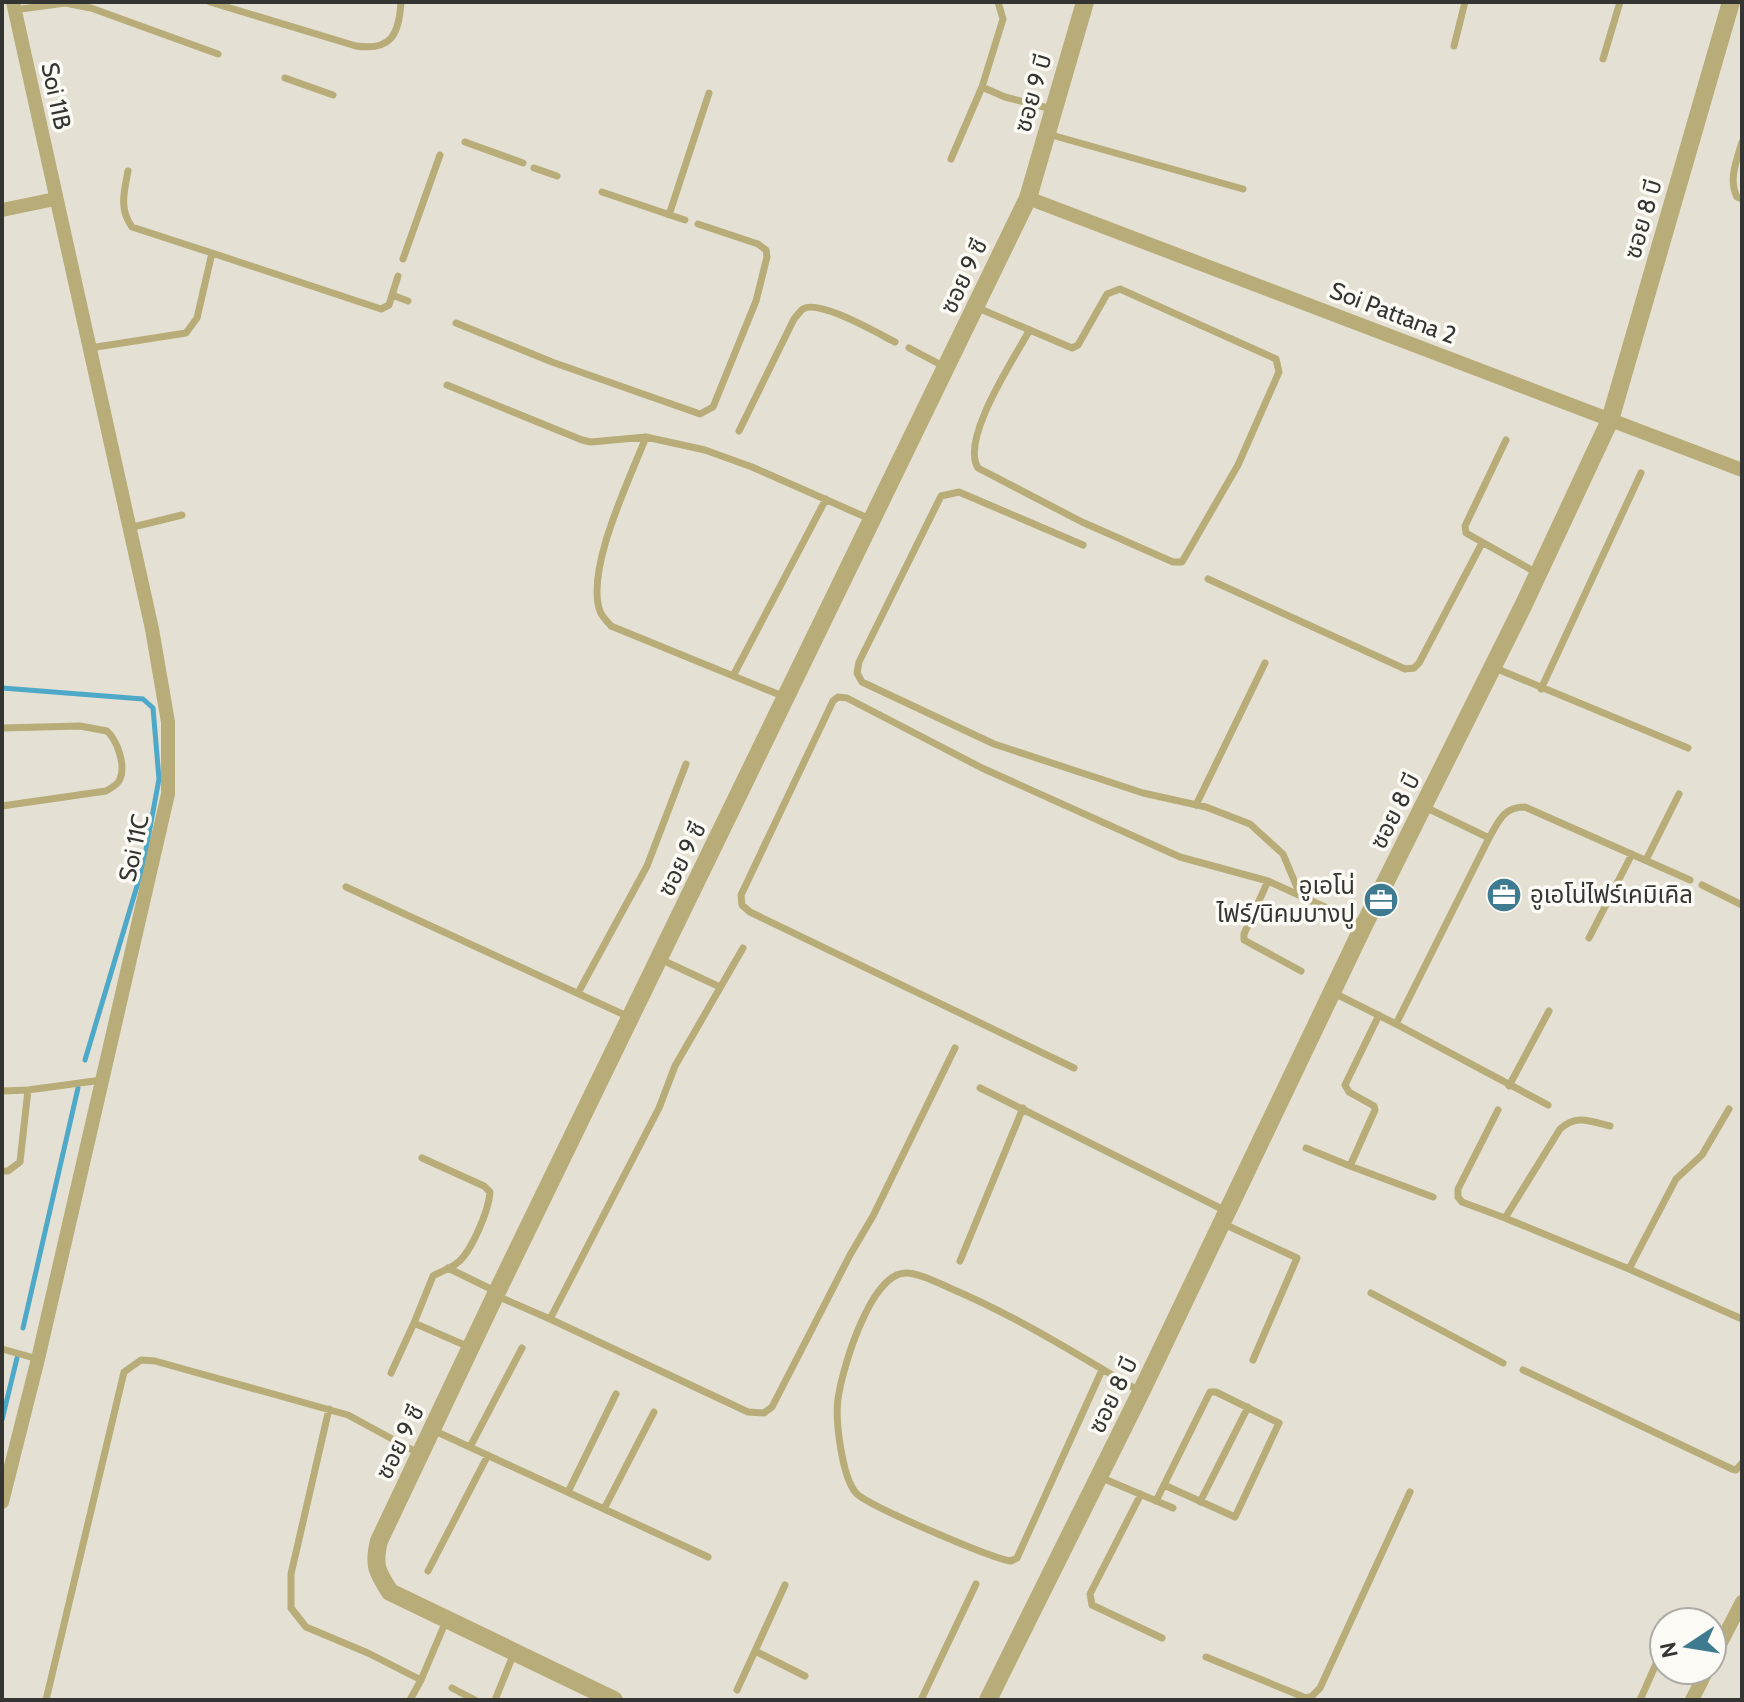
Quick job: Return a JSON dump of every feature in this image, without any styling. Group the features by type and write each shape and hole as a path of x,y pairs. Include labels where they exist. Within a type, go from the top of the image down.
{"street":[{"name":"ซอย 9 บี","path":"1028,198 1085,2"},
{"name":"ซอย 8 บี","path":"988,1700 1100,1477 1364,925 1539,574 1610,420 1731,2"},
{"name":"Soi 11B","path":"14,6 55,199"},
{"name":"Soi Pattana 2","path":"1028,198 1742,470"},
{"name":"ซอย 9 ซี","path":"446,1621 390,1592 374,1560 379,1541 1028,198"},
{"path":"2,210 55,199"},
{"name":"Soi 11C","path":"2,1502 38,1359 168,794 168,722 152,629 55,199"},
{"path":"1728,1629 1742,1602"},
{"path":"446,1621 614,1700"}],"lane":[{"path":"210,2 370,48 385,44 393,36 399,22 401,2"},
{"path":"951,159 982,87 1003,19 998,2"},
{"path":"1454,46 1465,2"},
{"path":"1603,59 1620,2"},
{"path":"14,6 65,3 91,8 218,54"},
{"path":"285,78 333,95"},
{"path":"982,87 1005,97 1052,109"},
{"path":"669,215 709,93"},
{"path":"1046,134 1243,189"},
{"path":"465,142 523,163"},
{"path":"1742,142 1733,188 1737,197 1742,199"},
{"path":"403,259 440,155"},
{"path":"534,168 557,176"},
{"path":"128,171 122,206 125,218 132,227 381,309 389,305 398,276"},
{"path":"602,192 685,220"},
{"path":"456,323 552,362 700,414 706,413 713,407 756,301 767,257 766,250 758,244 698,224"},
{"path":"88,348 186,333 197,318 212,253"},
{"path":"976,307 1072,348 1078,345 1107,294 1120,289 1276,359 1279,372 1238,465 1182,562 1173,562 1082,522 978,468 973,460 974,446 984,416 1029,331"},
{"path":"392,295 408,301"},
{"path":"739,431 794,319 802,309 812,306 827,309 895,342"},
{"path":"909,348 947,368"},
{"path":"447,385 582,440 591,442 646,437 705,450 872,519"},
{"path":"646,437 602,551 597,599 600,614 611,626 787,698"},
{"path":"1506,440 1465,526 1470,537 1539,574"},
{"path":"1541,689 1641,473"},
{"path":"1083,545 959,492 941,496 859,662 857,673 862,682 994,744 1250,824 1283,854 1301,897"},
{"path":"733,676 826,499"},
{"path":"129,528 182,515"},
{"path":"1208,579 1405,669 1414,668 1482,543"},
{"path":"1196,805 1265,663"},
{"path":"1493,668 1688,748"},
{"path":"1074,1068 750,912 742,905 741,895 833,701 838,697 847,698 982,768 1180,857 1268,881 1364,925"},
{"path":"2,728 80,726 107,731 118,744 122,776 106,791 2,806"},
{"path":"578,993 647,866 686,764"},
{"path":"1646,860 1679,794"},
{"path":"1425,807 1489,838"},
{"path":"1396,1024 1489,838 1505,811 1513,807 1525,807 1690,880"},
{"path":"1589,938 1632,854"},
{"path":"1268,881 1244,940 1301,971"},
{"path":"1702,885 1742,905"},
{"path":"346,887 631,1018"},
{"path":"550,1319 659,1108 675,1066 743,948"},
{"path":"660,959 720,987"},
{"path":"1333,992 1548,1105"},
{"path":"1509,1086 1549,1011"},
{"path":"1350,1166 1375,1110 1374,1106 1349,1092 1345,1085 1379,1015"},
{"path":"448,1268 496,1294 748,1412 764,1413 772,1407 873,1216 955,1048"},
{"path":"2,1091 102,1080"},
{"path":"980,1088 1023,1108 1300,1259 1253,1360"},
{"path":"2,1171 8,1171 20,1162 28,1090"},
{"path":"960,1261 1023,1108"},
{"path":"1629,1269 1676,1179 1702,1155 1729,1109"},
{"path":"1498,1110 1458,1189 1462,1202 1629,1269 1739,1318 1742,1307"},
{"path":"1505,1218 1567,1122 1578,1118 1610,1126"},
{"path":"1306,1148 1433,1197"},
{"path":"391,1373 433,1276 467,1254 490,1202 490,1192 484,1186 422,1158"},
{"path":"1102,1370 1017,1558 1011,1561 862,1499 852,1487 837,1425 838,1398 860,1322 882,1283 892,1275 908,1273 922,1276 983,1302 1141,1392"},
{"path":"1371,1293 1503,1363"},
{"path":"414,1323 471,1348"},
{"path":"470,1447 522,1348"},
{"path":"2,1349 38,1359"},
{"path":"46,1700 124,1372 141,1360 155,1361 329,1409 363,1422 420,1454"},
{"path":"1523,1370 1732,1469 1736,1470 1742,1463"},
{"path":"1156,1501 1210,1392 1276,1420 1279,1427 1237,1515 1233,1517 1164,1485"},
{"path":"568,1492 616,1394"},
{"path":"1200,1502 1248,1407"},
{"path":"329,1409 291,1574 291,1608 306,1627 421,1680"},
{"path":"604,1509 654,1412"},
{"path":"433,1430 708,1557"},
{"path":"428,1571 488,1455"},
{"path":"1100,1477 1173,1508"},
{"path":"1206,1657 1306,1698 1312,1696 1320,1688 1410,1492"},
{"path":"1141,1494 1089,1599 1092,1605 1162,1638"},
{"path":"921,1700 976,1584"},
{"path":"737,1690 785,1585"},
{"path":"410,1700 446,1621"},
{"path":"495,1700 515,1651"},
{"path":"755,1651 805,1676"},
{"path":"452,1688 475,1700"}],"shaded area":[{"path":"2,2 1742,2 1742,1700 2,1700"}],"waterway":[{"path":"2,688 143,699 153,708 159,779 143,866 85,1060"},
{"path":"23,1328 78,1088"},
{"path":"2,1420 17,1358"}],"place":[{"name":"อูเอโน่ไฟร์เคมิเคิล","path":"1504,895"},
{"name":"อูเอโน่ ไฟร์/นิคมบางปู","path":"1381,900"}]}
